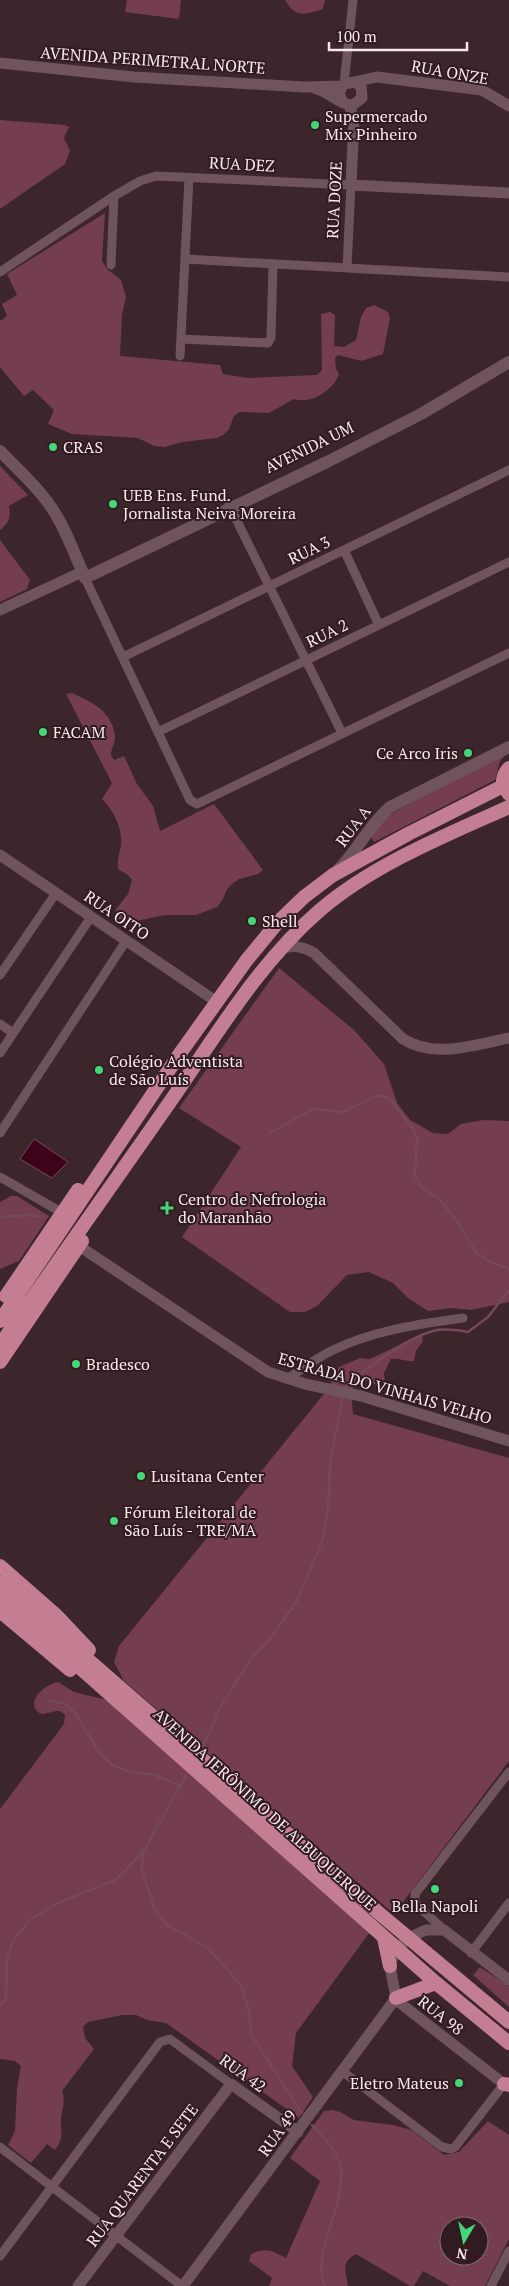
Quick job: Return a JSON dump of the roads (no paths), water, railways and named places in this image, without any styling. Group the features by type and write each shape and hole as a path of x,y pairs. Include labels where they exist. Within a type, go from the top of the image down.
{"main road":[{"name":"AVENIDA UM","path":"230,506 418,410 509,354"},
{"name":"AVENIDA UM","path":"87,574 421,414 509,362"},
{"path":"0,441 57,504 68,520 87,574"},
{"path":"0,451 34,485 51,506 87,574"},
{"name":"RUA A","path":"333,875 348,860 374,822 390,807 509,747"},
{"path":"0,1304 62,1212 145,1105 216,1002 278,922 304,897 333,875 408,834 507,787 504,774 509,768"},
{"path":"0,1362 79,1246 128,1163 250,986 281,950 319,910 358,883 442,838 509,807"},
{"path":"0,1345 145,1105"},
{"path":"0,1321 128,1163"},
{"path":"0,1566 57,1616 121,1697"},
{"name":"AVENIDA JERÔNIMO DE ALBUQUERQUE","path":"0,1582 121,1697 384,1938 509,2043"},
{"name":"AVENIDA JERÔNIMO DE ALBUQUERQUE","path":"0,1598 509,2022"},
{"path":"0,1611 68,1669 121,1697"},
{"path":"384,1938 390,1966"},
{"path":"396,1998 436,1983"}],"street":[{"path":"348,83 345,71 353,0"},
{"name":"AVENIDA PERIMETRAL NORTE","path":"0,63 134,77 304,87 348,83"},
{"name":"RUA ONZE","path":"348,83 378,77 482,90 509,106"},
{"path":"348,83 360,86 362,98 357,104 345,104 339,92 348,83"},
{"name":"AVENIDA PERIMETRAL NORTE","path":"304,87 324,92 345,104"},
{"name":"RUA DOZE","path":"345,104 354,119 347,268"},
{"name":"RUA DEZ","path":"0,272 114,196 148,178 189,178 509,193"},
{"path":"180,356 189,178"},
{"path":"111,265 114,196"},
{"path":"185,259 509,277"},
{"path":"181,340 268,342 271,338 273,264"},
{"name":"RUA 3","path":"123,657 509,470"},
{"path":"230,506 342,733"},
{"path":"344,550 379,624"},
{"name":"RUA 2","path":"158,732 509,562"},
{"path":"0,610 87,574 123,657 190,800 199,804 509,653"},
{"name":"RUA OITO","path":"0,856 216,1002"},
{"path":"0,975 56,893"},
{"path":"0,1053 91,917"},
{"path":"0,1133 126,941"},
{"path":"281,950 294,946 314,953 403,1039 412,1044 441,1050 509,1038"},
{"path":"0,1024 13,1033"},
{"path":"0,1177 62,1212"},
{"name":"ESTRADA DO VINHAIS VELHO","path":"79,1246 259,1367 287,1379 361,1396 509,1441"},
{"path":"287,1379 329,1352 355,1340 416,1324 463,1318"},
{"path":"509,1772 415,1894 415,1903 444,1930 471,1953 509,1980"},
{"path":"471,1953 509,1903"},
{"path":"390,1966 398,1949 408,1938 426,1930 444,1930"},
{"name":"RUA 98","path":"390,1966 396,1998 405,2008 507,2084"},
{"name":"RUA 49","path":"183,2286 396,1998"},
{"name":"RUA 42","path":"52,2188 156,2046 160,2042 170,2039 298,2132"},
{"path":"342,2071 442,2146 451,2149 455,2147 507,2084"},
{"name":"RUA QUARENTA E SETE","path":"78,2286 231,2084"},
{"path":"0,2147 116,2237 183,2286"},
{"path":"0,2256 52,2188"},
{"path":"491,2286 509,2251"}],"waterway":[{"path":"270,1133 313,1109 343,1112 380,1095 390,1099 414,1130 417,1139 415,1176 421,1187 438,1198 455,1218 476,1252 489,1261 509,1269"},
{"path":"0,1217 28,1215 40,1217"},
{"path":"345,1390 349,1382 410,1340 437,1330 468,1332 488,1317 509,1290"},
{"path":"203,1745 223,1703 251,1659 269,1640 297,1601 322,1541 328,1509 330,1463 343,1395"},
{"path":"48,1701 64,1703 76,1714 101,1755 113,1765 129,1772 155,1775 181,1786"},
{"path":"0,2005 6,1999 7,1961 12,1942 30,1920 56,1904 117,1879 143,1852 186,1776"},
{"path":"143,1852 142,1872 155,1910 167,1925 208,1948 241,1985 248,2007 252,2036 302,2113"},
{"path":"312,2125 336,2154 341,2174 340,2191 322,2255 322,2271 325,2286"}],"place":[{"name":"Supermercado Mix Pinheiro","path":"315,125"},
{"name":"CRAS","path":"53,447"},
{"name":"UEB Ens. Fund. Jornalista Neiva Moreira","path":"113,504"},
{"name":"FACAM","path":"43,732"},
{"name":"Ce Arco Iris","path":"468,753"},
{"name":"Shell","path":"252,921"},
{"name":"Colégio Adventista de São Luís","path":"99,1070"},
{"name":"Centro de Nefrologia do Maranhão","path":"167,1208"},
{"name":"Bradesco","path":"76,1364"},
{"name":"Lusitana Center","path":"141,1476"},
{"name":"Fórum Eleitoral de São Luís - TRE/MA","path":"114,1521"},
{"name":"Bella Napoli","path":"435,1889"},
{"name":"Eletro Mateus","path":"459,2083"}]}
